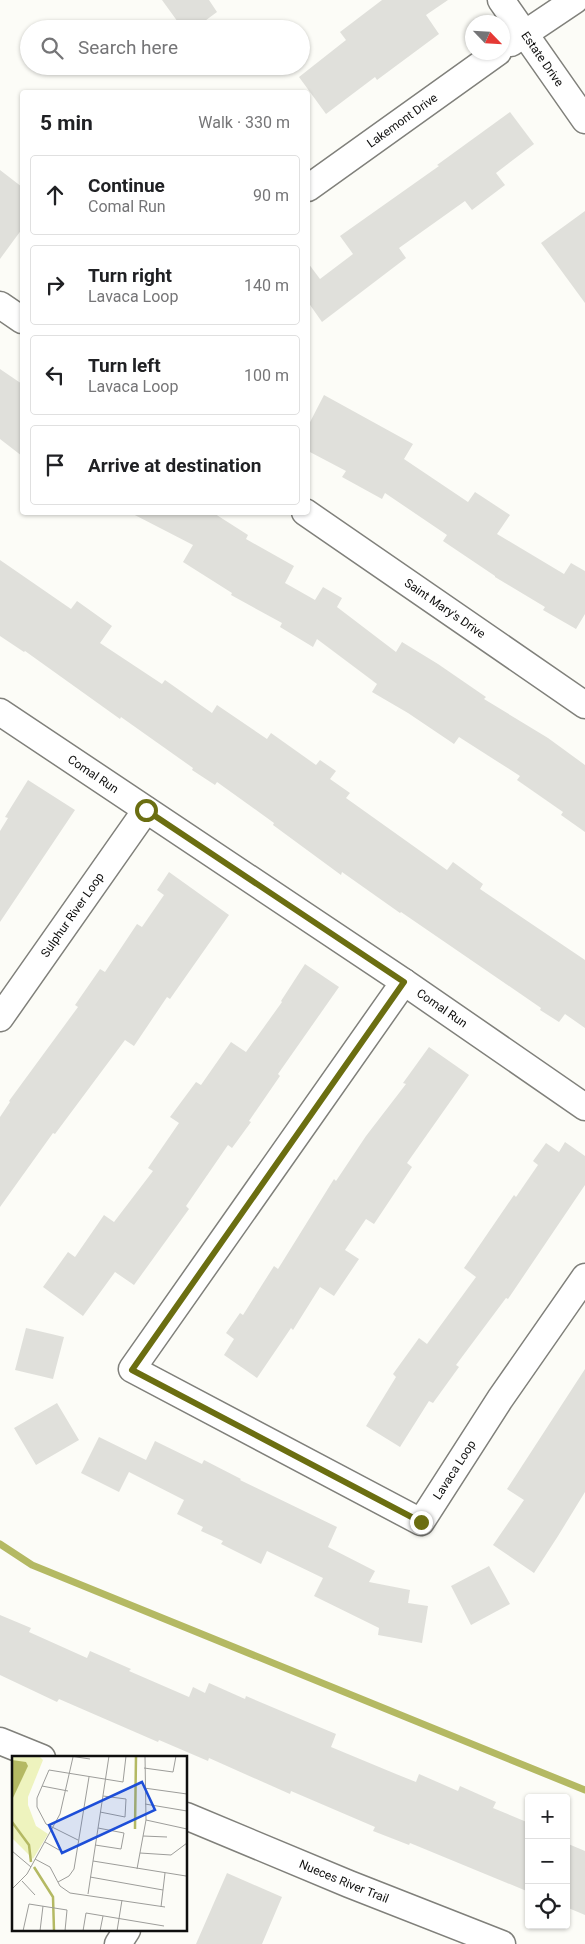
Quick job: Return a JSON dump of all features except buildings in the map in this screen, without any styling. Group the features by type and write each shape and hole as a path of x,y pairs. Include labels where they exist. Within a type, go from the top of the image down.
{"street":[{"name":"Estate Drive","path":"501,0 585,120"},
{"path":"510,43 575,0"},
{"name":"Lakemont Drive","path":"310,187 487,60"},
{"path":"0,305 20,319"},
{"name":"Saint Mary's Drive","path":"309,515 585,705"},
{"name":"Comal Run","path":"0,712 404,982 585,1107"},
{"name":"Sulphur River Loop","path":"0,1018 146,810"},
{"name":"Lavaca Loop","path":"404,982 132,1370 421,1522 500,1399 585,1277"},
{"path":"0,1741 37,1756"},
{"name":"Nueces River Trail","path":"188,1817 349,1884 470,1938 502,1944"},
{"path":"118,1944 127,1932"}],"waterway":[{"path":"0,1544 32,1565 585,1790"}],"route":[{"path":"146,810 404,982 132,1370 421,1522"}]}
